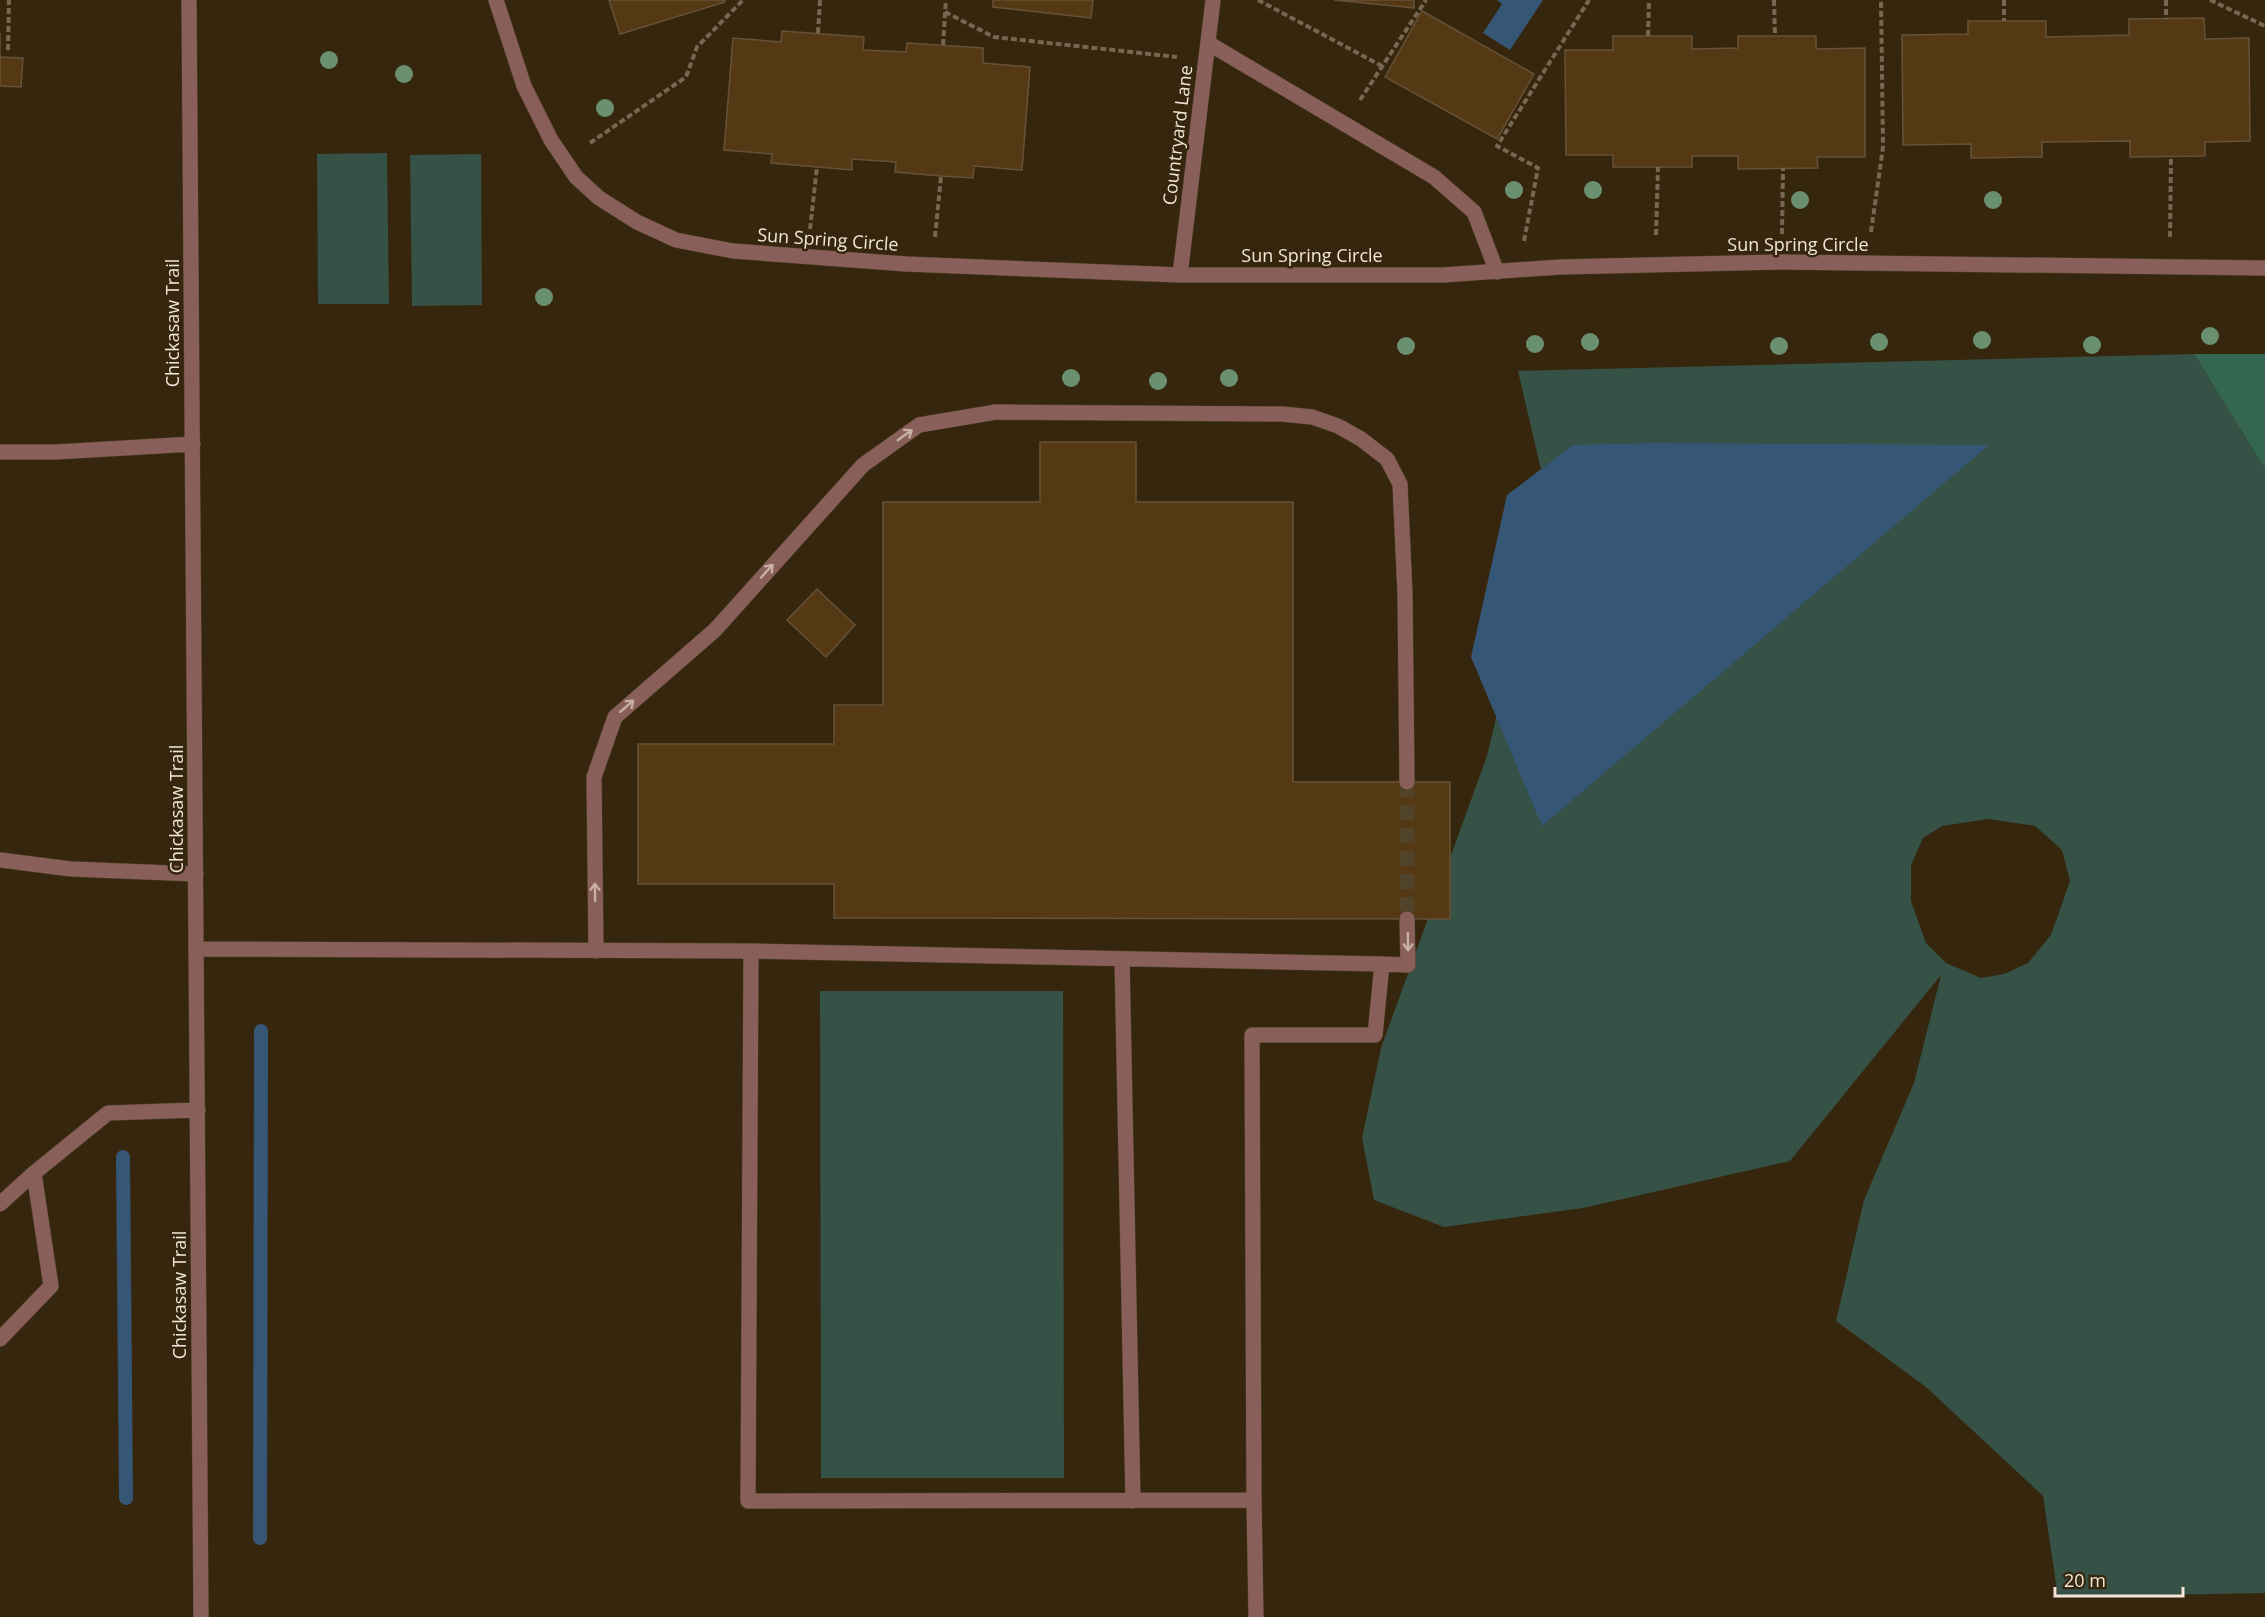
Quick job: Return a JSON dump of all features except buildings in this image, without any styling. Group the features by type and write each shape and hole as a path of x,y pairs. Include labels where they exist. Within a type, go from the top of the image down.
{"street":[{"name":"Chickasaw Trail","path":"189,0 201,1617"},
{"name":"Sun Spring Circle","path":"496,0 524,86 551,140 576,177 599,198 637,222 676,240 734,251 932,265 1180,274 1443,274 1781,262 2170,265 2265,268"},
{"name":"Countryard Lane","path":"1180,274 1213,0"},
{"path":"1208,43 1434,177 1474,212 1497,272"},
{"path":"596,951 594,777 615,717 715,630 863,465 919,424 996,412 1282,414 1312,417 1338,426 1361,439 1387,459 1400,484 1406,594 1407,782"},
{"path":"0,452 56,452 193,444"},
{"path":"0,860 71,869 196,874"},
{"path":"196,949 751,951 1408,965 1407,919"},
{"path":"751,951 748,1501 1254,1500"},
{"path":"1122,958 1132,1501"},
{"path":"1256,1617 1252,1035 1376,1035 1382,963"},
{"path":"0,1204 108,1113 198,1110"},
{"path":"0,1340 51,1286 34,1173"}],"path":[{"path":"8,50 9,0"},
{"path":"565,161 686,77 697,47 743,0"},
{"path":"818,33 820,0"},
{"path":"943,45 946,0"},
{"path":"1258,0 1382,66"},
{"path":"1344,124 1426,0"},
{"path":"1518,270 1539,168 1497,146 1589,0"},
{"path":"1648,36 1649,0"},
{"path":"1774,0 1774,36"},
{"path":"1868,263 1883,147 1881,0"},
{"path":"2004,0 2004,21"},
{"path":"2166,0 2166,19"},
{"path":"2210,0 2265,26"},
{"path":"945,12 994,37 1206,60"},
{"path":"2170,156 2170,265"},
{"path":"807,256 817,167"},
{"path":"1656,265 1658,167"},
{"path":"1781,262 1783,168"},
{"path":"932,265 941,176"}],"green space":[{"path":"387,153 389,304 318,304 317,154"},
{"path":"481,154 482,305 412,306 410,155"},
{"path":"2194,354 2265,469 2265,1593 2058,1597 2043,1496 1926,1387 1836,1321 1864,1200 1914,1083 1941,975 1790,1161 1583,1208 1444,1227 1374,1200 1362,1138 1381,1048 1487,756 1548,500 1518,371","holes":["1989,819 2035,826 2062,850 2070,881 2051,935 2028,963 2004,974 1981,978 1946,963 1926,943 1911,901 1911,865 1923,838 1942,826"]},
{"path":"2194,354 2265,354 2265,469"},
{"path":"820,991 1063,991 1064,1478 821,1478"}],"water":[{"path":"1497,0 1543,0 1510,50 1483,33 1502,4"},
{"path":"1657,443 1989,445 1542,826 1471,657 1507,495 1573,445"}],"waterway":[{"path":"260,1538 261,1031"},
{"path":"123,1157 126,1498"}],"tunnel":[{"path":"1407,782 1407,919"}]}
